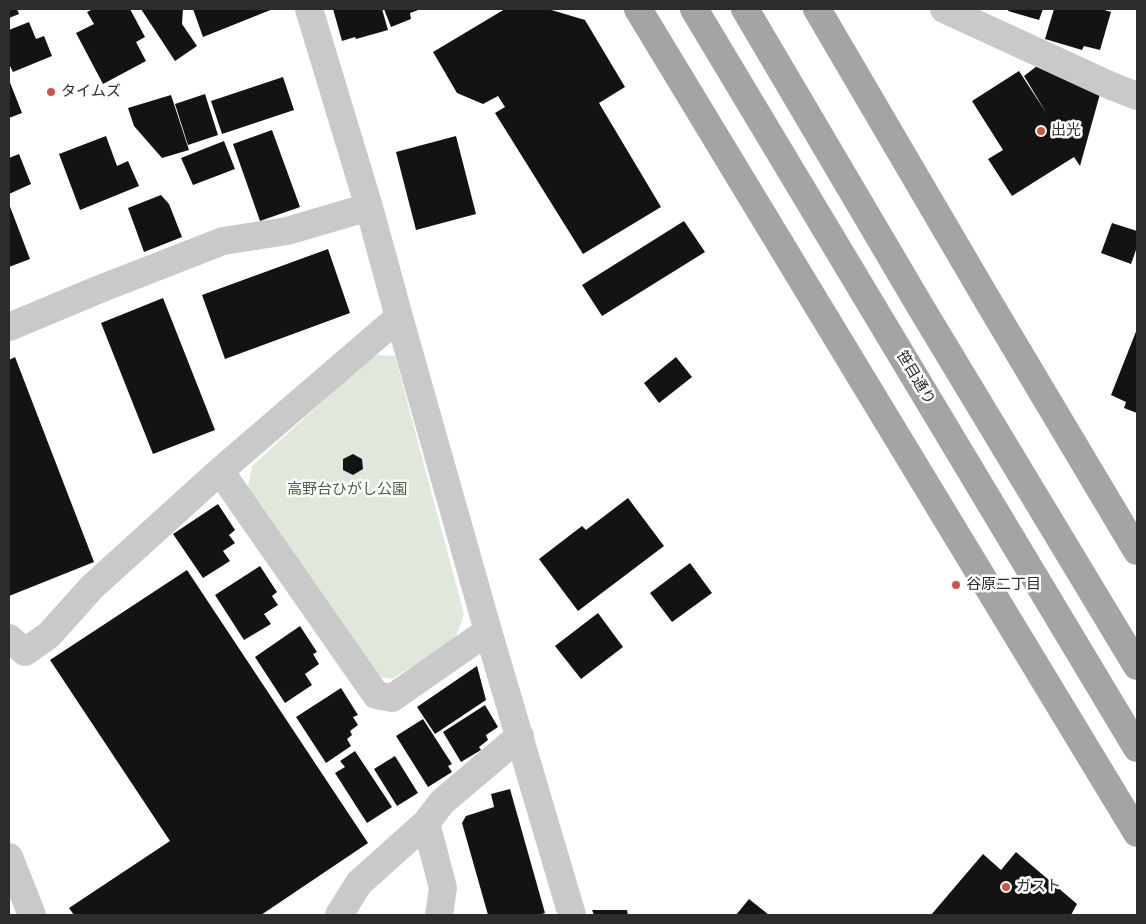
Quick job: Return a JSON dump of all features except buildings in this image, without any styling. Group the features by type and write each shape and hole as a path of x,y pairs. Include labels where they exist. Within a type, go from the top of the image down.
{"main road":[{"path":"638,9 1137,833"},
{"name":"笹目通り","path":"694,9 1137,748"},
{"path":"745,9 925,314 1137,666"},
{"path":"820,10 988,301 1137,551"}],"street":[{"path":"309,9 369,207 488,631 572,915"},
{"path":"944,9 1137,96"},
{"path":"9,327 223,241 288,231 369,207"},
{"path":"9,638 25,652 49,635 92,588 220,471 399,317"},
{"path":"220,471 376,695 392,698 488,631"},
{"path":"339,915 359,883 426,823 442,802 520,736"},
{"path":"426,823 443,888 439,915"},
{"path":"9,857 32,915"}],"green space":[{"name":"高野台ひがし公園","path":"373,355 395,356 464,614 455,640 392,679 374,676 248,487 252,466"}],"place":[{"name":"タイムズ","path":"51,92"},
{"name":"出光","path":"1041,131"},
{"name":"谷原二丁目","path":"956,585"},
{"name":"ガスト","path":"1006,887"}]}
